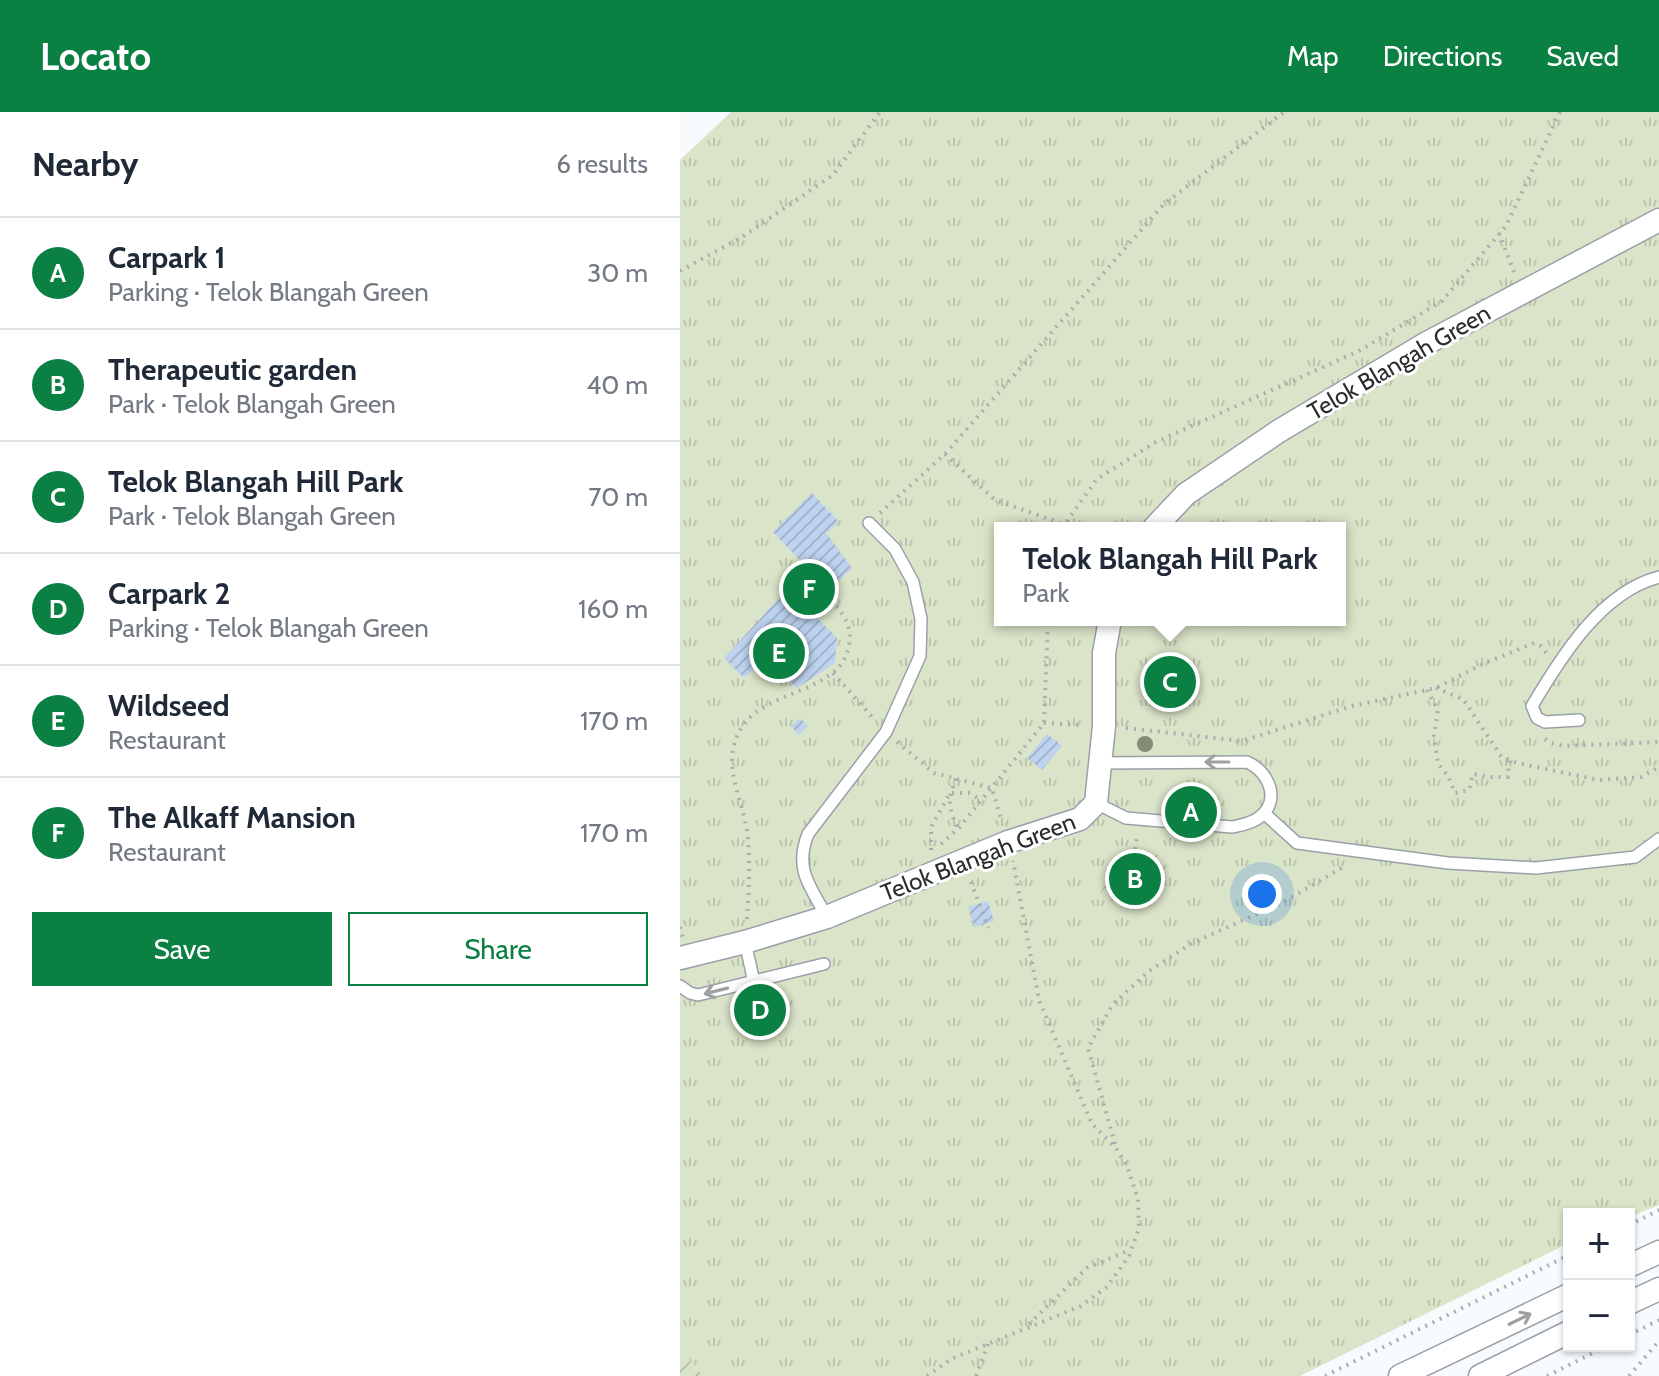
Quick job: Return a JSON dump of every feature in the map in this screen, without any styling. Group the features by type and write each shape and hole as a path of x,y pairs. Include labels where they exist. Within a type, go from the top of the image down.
{"street":[{"name":"Telok Blangah Green","path":"1160,522 1186,494 1279,431 1427,343 1659,220"},
{"name":"Telok Blangah Green","path":"680,958 827,917 1008,842 1080,819 1096,803 1104,726 1104,653 1109,626"},
{"path":"1635,1263 1659,1252"},
{"path":"1635,1300 1659,1289"},
{"path":"1400,1376 1563,1298"},
{"path":"1480,1376 1563,1335"}],"lane":[{"path":"827,917 804,875 801,861 803,847 808,834 886,732 920,656 921,619 913,582 895,549 869,523"},
{"path":"1579,720 1545,722 1537,718 1532,706 1548,679 1605,605 1632,586 1659,577"},
{"path":"1096,803 1126,818 1232,827 1246,824 1264,813 1270,804 1270,782 1257,766 1247,762 1099,763"},
{"path":"1264,813 1297,843 1448,863 1536,868 1635,857 1659,839"},
{"path":"745,942 754,982"},
{"path":"680,986 698,995 824,964"}],"path":[{"path":"680,271 742,237 833,175 880,112"},
{"path":"869,523 945,454 1164,204 1284,112"},
{"path":"1066,522 1097,479 1156,442 1359,351 1442,301 1506,226 1560,112"},
{"path":"1499,233 1512,266"},
{"path":"945,454 995,500 1053,522"},
{"path":"745,942 749,891 748,836 732,771 733,744 752,714 833,673 843,663 850,637 848,624 832,602"},
{"path":"957,779 931,827 931,852 958,829 1044,723 1048,626"},
{"path":"1044,723 1104,726 1242,741 1352,706 1436,688 1534,643 1547,654 1543,663"},
{"path":"1436,688 1463,699 1501,756 1517,763 1599,780 1641,777 1659,767"},
{"path":"1427,690 1438,710 1434,735 1438,764 1448,776 1455,793 1469,790 1473,774 1508,777 1509,759"},
{"path":"1543,737 1563,746 1659,742"},
{"path":"934,773 992,788"},
{"path":"927,1376 951,1359 1081,1306 1107,1287 1131,1249 1139,1228 1138,1199 1127,1166 1116,1148 1092,1124 1039,1000 1008,842 992,788"},
{"path":"950,793 969,793 981,801"},
{"path":"950,793 951,813 958,829"},
{"path":"1134,857 1137,836"},
{"path":"1116,1148 1088,1048 1113,1004 1149,971 1192,943 1282,903 1368,852"},
{"path":"970,880 988,928"},
{"path":"1635,1222 1659,1210"},
{"path":"1028,1326 1087,1268 1131,1249"},
{"path":"1325,1376 1563,1258"},
{"path":"1635,1332 1659,1320"},
{"path":"1629,1376 1659,1341"},
{"path":"976,1376 988,1343"},
{"path":"1547,1376 1595,1352"}],"green space":[{"path":"731,112 1659,112 1659,1205 1635,1215 1635,1208 1563,1208 1563,1246 1300,1376 680,1376 680,160"},
{"path":"1169,854 1159,903 1097,900 1117,859"},
{"path":"686,1354 703,1376 680,1376 680,1358"}],"building":[{"path":"812,493 839,522 826,533 852,568 809,610 837,638 835,663 797,688 764,659 744,678 724,658 807,568 773,532"},
{"path":"800,718 808,726 799,735 791,726"},
{"path":"1047,734 1062,746 1042,770 1027,758"},
{"path":"988,901 994,921 974,927 968,907"}],"place":[{"name":"The Alkaff Mansion","path":"809,589"},
{"name":"Wildseed","path":"779,653"},
{"name":"Telok Blangah Hill Park","path":"1170,682"},
{"name":"Carpark 1","path":"1191,812"},
{"name":"Therapeutic garden","path":"1135,879"},
{"name":"Carpark 2","path":"760,1010"}]}
